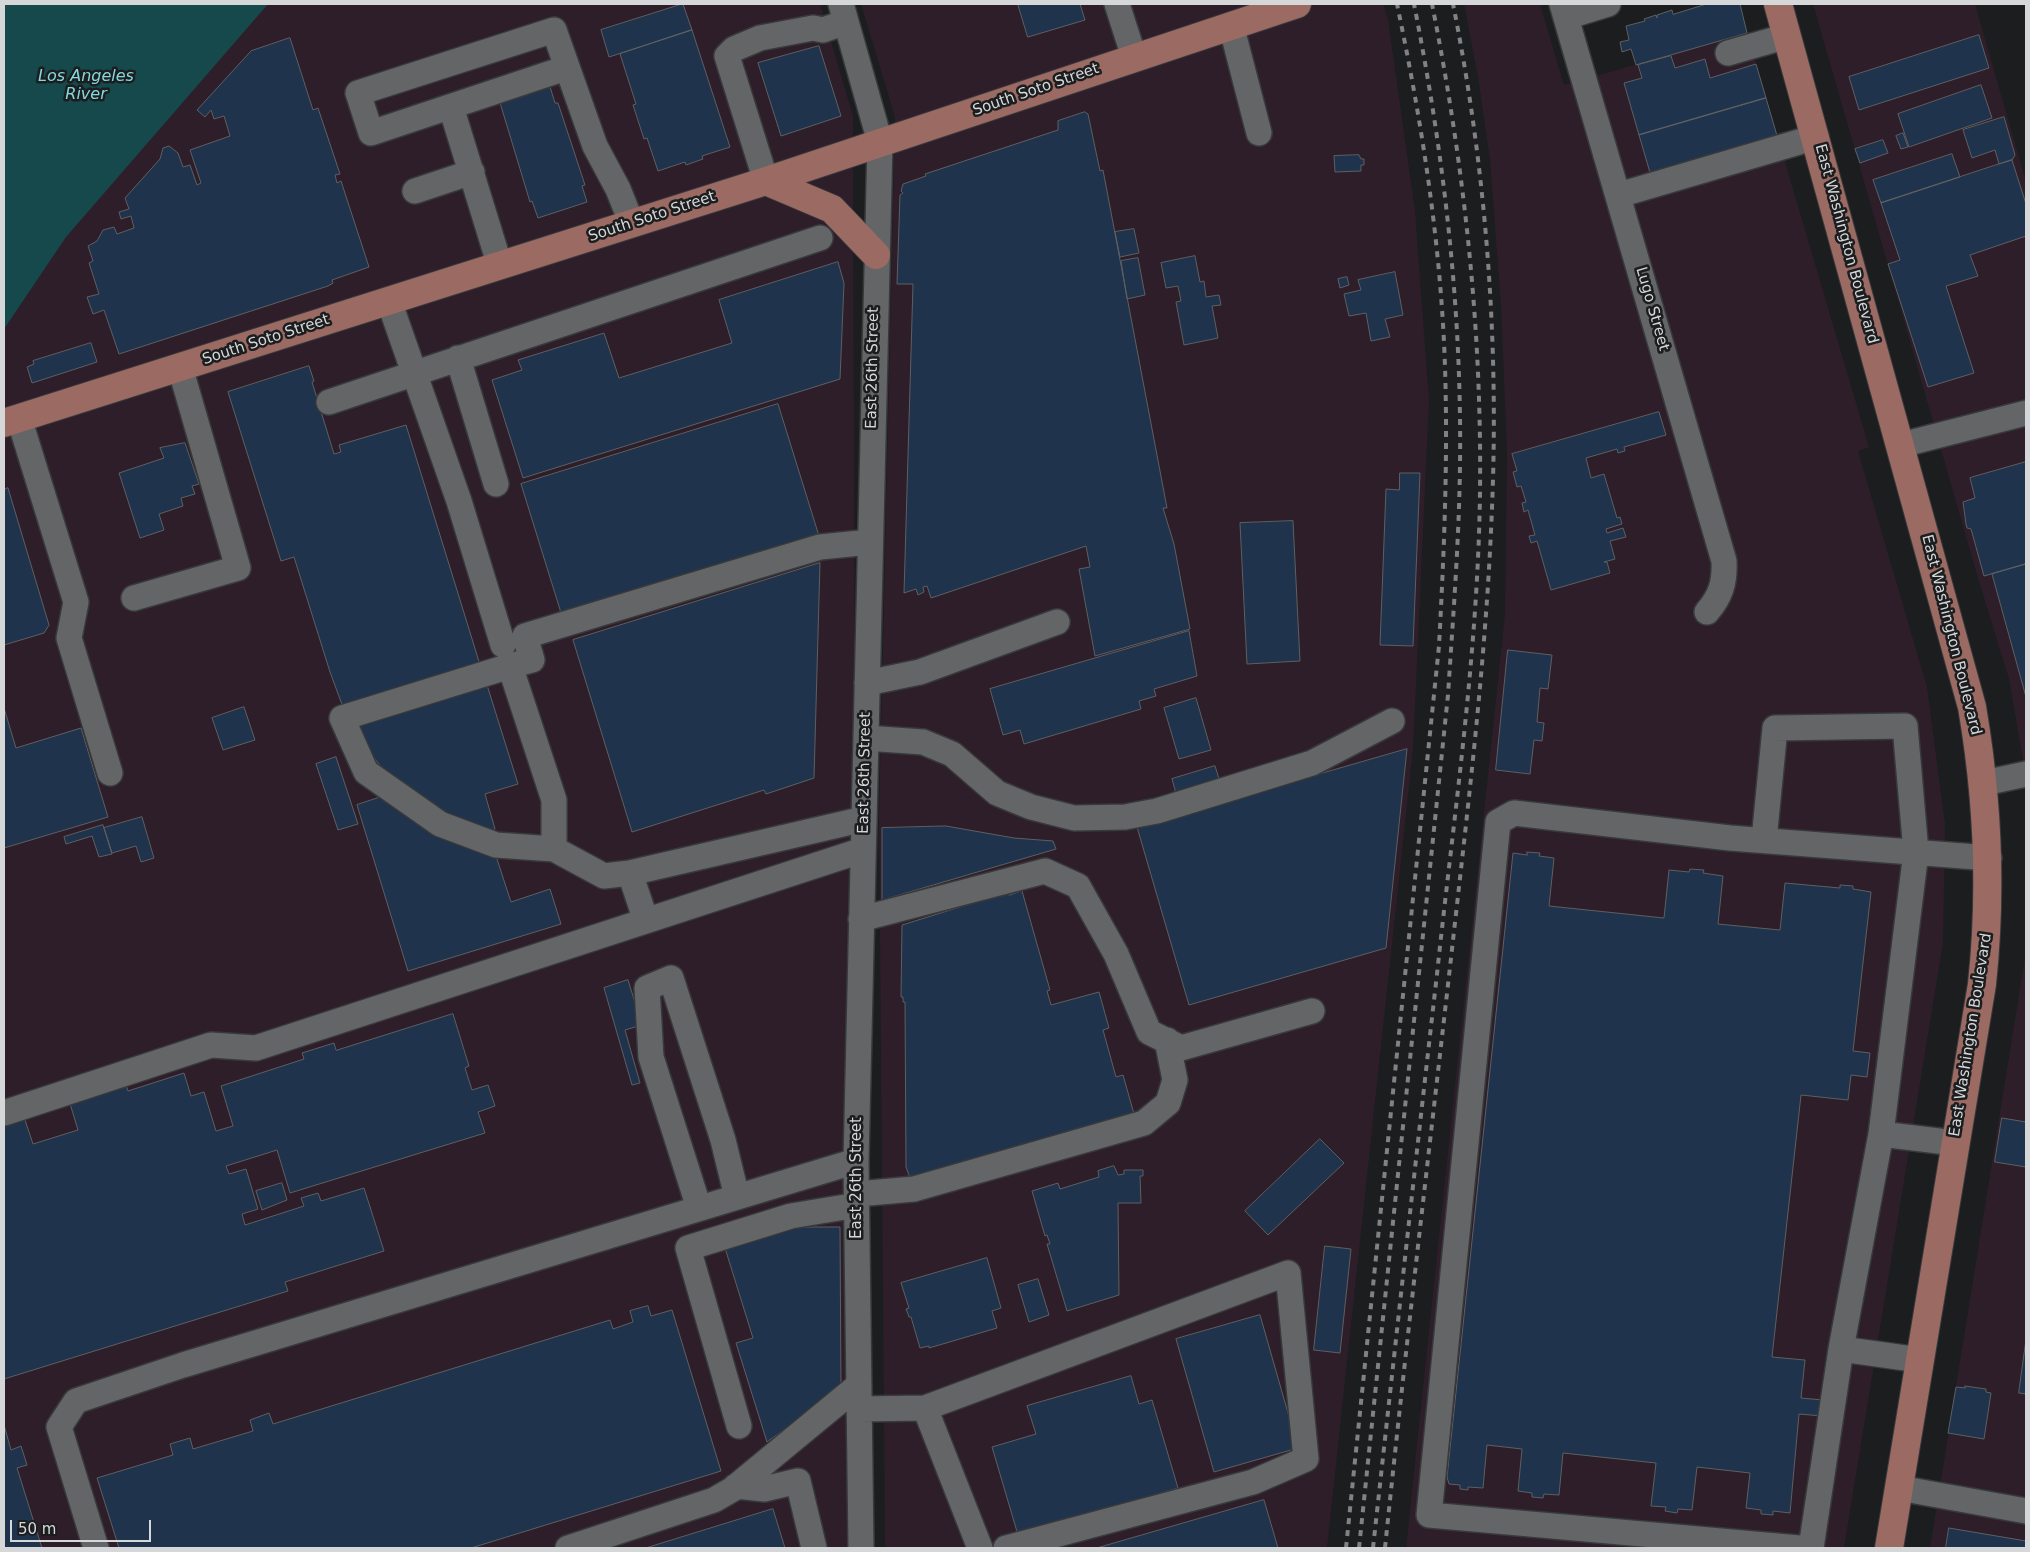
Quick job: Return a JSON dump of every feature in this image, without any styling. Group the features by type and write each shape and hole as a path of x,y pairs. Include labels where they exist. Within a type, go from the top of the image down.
{"main road":[{"name":"South Soto Street","path":"11,420 766,181 1297,4"},
{"name":"East Washington Boulevard","path":"1778,4 1972,707 1984,783 1989,858 1988,934 1982,984 1889,1548"},
{"path":"766,181 832,209 876,255"}],"street":[{"path":"1117,4 1134,57"},
{"path":"1564,10 1608,4"},
{"name":"Lugo Street","path":"1564,10 1724,561 1725,576 1722,590 1707,612"},
{"path":"766,181 727,56 734,49 760,38 813,28 823,30 843,13"},
{"name":"East 26th Street","path":"843,13 880,142 856,1161 861,1548"},
{"path":"1231,25 1260,133"},
{"path":"566,68 371,132 358,93 554,30 595,146 618,189 632,224"},
{"path":"1728,53 1787,36"},
{"path":"451,107 500,266"},
{"path":"1619,195 1816,137"},
{"path":"415,191 472,172"},
{"path":"329,402 820,238"},
{"path":"389,301 459,501 506,656 554,800 554,849"},
{"path":"458,358 496,484"},
{"path":"134,598 238,568 180,367"},
{"path":"1901,445 2026,413"},
{"path":"11,420 76,602 69,638 110,773"},
{"path":"864,819 630,873 604,876 554,849 496,845 440,824 366,772 342,718 506,656 532,660 526,636 820,547 870,542"},
{"path":"867,683 920,672 1057,622"},
{"path":"866,738 923,742 952,754 997,794 1031,807 1074,818 1126,817 1158,811 1312,763 1392,721"},
{"path":"1764,840 1775,728 1905,726 1916,852 1881,1134 1841,1349 1811,1548"},
{"path":"1984,783 2026,774"},
{"path":"1799,1548 1429,1515 1498,822 1514,813 1764,840 1989,858"},
{"path":"4,1112 211,1045 256,1048 863,850"},
{"path":"862,919 1045,870 1078,886 1116,954 1149,1032 1181,1048 1312,1011"},
{"path":"630,873 646,921"},
{"path":"699,1208 651,1057 646,988 660,981 671,978 723,1140 737,1197"},
{"path":"739,1426 688,1248 792,1216 857,1199 914,1190 1144,1123 1168,1104 1175,1080 1166,1040"},
{"path":"1881,1134 1955,1143"},
{"path":"96,1548 59,1428 76,1401 193,1362 856,1161"},
{"path":"568,1548 714,1500 859,1397 925,1408 1288,1273 1306,1459 1252,1482 1006,1548"},
{"path":"1841,1349 1920,1360"},
{"path":"925,1408 980,1548"},
{"path":"736,1486 764,1489 798,1481 814,1548"},
{"path":"1899,1488 2026,1511"}],"shaded area":[{"path":"4,4 820,4 853,116 857,1548 4,1548"},
{"path":"861,4 1383,4 1388,19 1415,211 1429,401 1413,749 1327,1548 885,1548 879,816 895,117"},
{"path":"1464,4 1540,4 1564,85 1747,33 1869,447 1858,451 1927,687 1945,824 1943,943 1844,1548 1406,1548 1505,614 1507,452 1501,306 1490,160 1478,77"},
{"path":"1813,4 1975,4 2026,182 2026,777 2009,679 1977,575"},
{"path":"2026,951 2026,1548 1930,1548"}],"water":[{"name":"Los Angeles River","path":"4,4 268,4 66,237 4,329"}],"building":[{"path":"683,4 692,30 609,57 601,30"},
{"path":"1018,4 1080,4 1085,20 1028,37"},
{"path":"1707,4 1740,4 1747,33 1636,65 1631,49 1622,52 1620,42 1629,40 1626,26 1645,21 1644,19 1656,15 1657,18 1657,15 1672,10 1673,14"},
{"path":"692,30 730,147 702,156 703,159 686,165 685,162 658,171 647,138 644,139 633,105 636,104 620,54"},
{"path":"1979,35 1989,68 1859,110 1849,77"},
{"path":"290,38 313,110 318,108 340,174 335,175 337,183 341,181 369,267 332,280 333,283 328,286 119,354 104,310 93,314 87,297 99,294 89,263 93,261 88,246 97,241 103,230 114,227 117,234 134,228 131,216 121,219 119,212 129,209 125,198 160,159 163,148 169,146 178,153 183,167 190,165 197,185 201,183 190,150 230,136 224,116 214,119 211,110 205,117 197,110 251,51"},
{"path":"819,46 841,116 781,136 758,63"},
{"path":"1671,56 1675,68 1705,59 1710,78 1756,64 1766,98 1639,135 1624,83 1642,78 1638,65"},
{"path":"548,80 555,103 558,103 585,185 582,186 587,202 538,218 532,201 530,202 498,96"},
{"path":"1981,85 1992,118 1909,147 1898,114"},
{"path":"1766,98 1778,139 1651,176 1639,135"},
{"path":"1085,112 1088,114 1100,171 1103,170 1167,508 1163,508 1174,544 1190,629 1095,656 1079,569 1090,567 1086,546 931,598 927,586 923,587 924,592 918,595 916,589 904,593 913,284 897,284 900,195 903,193 901,191 903,184 926,176 925,174 1058,130 1058,121"},
{"path":"2004,117 2015,155 2012,160 1999,164 1995,150 1972,158 1963,130"},
{"path":"1903,133 1908,147 1901,149 1896,136"},
{"path":"1883,140 1888,153 1860,163 1855,149"},
{"path":"1952,154 1960,177 1881,203 1873,180"},
{"path":"1359,155 1361,159 1364,159 1361,171 1335,172 1334,156"},
{"path":"2012,160 2026,204 2026,236 1970,255 1978,276 1946,286 1974,373 1928,387 1888,264 1900,260 1881,203"},
{"path":"1134,229 1139,253 1120,257 1115,232"},
{"path":"1195,256 1200,282 1204,281 1206,297 1219,295 1221,305 1212,306 1218,338 1184,345 1176,302 1181,301 1178,286 1166,288 1161,263"},
{"path":"1138,258 1145,295 1127,299 1121,261"},
{"path":"838,262 844,283 840,379 523,478 492,380 522,370 518,360 604,333 619,378 732,343 719,300"},
{"path":"1395,272 1403,315 1385,319 1390,337 1371,341 1366,313 1349,316 1344,294 1361,290 1358,280"},
{"path":"1347,277 1349,285 1340,288 1338,279"},
{"path":"91,343 97,362 32,383 27,367 34,364 33,361"},
{"path":"309,366 334,454 341,452 339,445 406,425 481,668 344,710 330,672 294,557 281,561 228,392"},
{"path":"778,404 819,536 562,616 521,484"},
{"path":"1659,412 1666,435 1624,447 1625,451 1618,453 1617,449 1586,458 1591,478 1604,474 1617,518 1620,517 1622,524 1606,529 1607,533 1623,528 1626,537 1610,541 1615,559 1604,562 1607,562 1610,573 1551,590 1537,541 1531,543 1529,536 1535,535 1528,510 1524,512 1522,503 1526,502 1521,486 1517,487 1513,472 1517,471 1512,454"},
{"path":"185,443 199,484 192,486 195,494 181,498 183,506 159,514 164,530 140,538 119,473 164,458 160,448"},
{"path":"2026,462 2026,564 1984,576 1971,529 1967,528 1966,524 1963,502 1975,498 1970,478"},
{"path":"1400,473 1420,473 1413,646 1380,645 1386,489 1399,490"},
{"path":"8,488 49,625 44,633 4,645 4,490"},
{"path":"1293,521 1300,661 1247,664 1240,523"},
{"path":"820,563 814,778 766,794 764,790 632,832 573,640"},
{"path":"2026,564 2026,697 1992,574"},
{"path":"1189,631 1197,676 1154,689 1156,696 1139,701 1141,709 1024,744 1020,730 1003,735 990,689"},
{"path":"1508,650 1552,655 1548,689 1540,688 1537,722 1544,723 1542,741 1534,740 1530,774 1496,770"},
{"path":"487,685 518,784 485,794 495,829 481,833 409,793 379,764 362,742 357,725"},
{"path":"1196,698 1211,750 1179,759 1164,708"},
{"path":"244,707 255,740 223,750 212,718"},
{"path":"4,708 16,748 81,728 108,817 4,848"},
{"path":"1407,749 1386,948 1189,1005 1137,827"},
{"path":"336,757 358,824 338,830 316,764"},
{"path":"1215,766 1221,785 1177,797 1172,779"},
{"path":"387,795 495,853 511,902 550,889 561,924 408,971 357,805"},
{"path":"142,817 154,858 141,862 136,846 112,853 104,828"},
{"path":"103,825 112,854 99,857 92,836 66,844 64,837"},
{"path":"946,826 1014,838 1053,841 1056,849 882,900 882,828"},
{"path":"1527,852 1540,853 1539,856 1554,858 1549,906 1664,918 1669,870 1689,872 1690,869 1704,870 1703,873 1723,876 1718,924 1780,930 1785,883 1840,888 1840,885 1853,886 1853,889 1871,892 1853,1051 1870,1053 1867,1077 1851,1075 1848,1100 1801,1095 1772,1357 1805,1360 1801,1398 1823,1400 1822,1416 1799,1414 1790,1513 1773,1511 1773,1515 1761,1514 1761,1510 1746,1508 1750,1473 1697,1467 1692,1510 1678,1509 1677,1513 1665,1511 1666,1507 1651,1506 1656,1463 1563,1453 1559,1495 1544,1494 1543,1498 1532,1497 1532,1493 1518,1491 1522,1449 1487,1445 1483,1488 1468,1487 1468,1490 1460,1489 1460,1485 1449,1484 1447,1477 1513,853 1527,855"},
{"path":"1022,891 1050,990 1047,991 1051,1005 1099,992 1109,1028 1103,1030 1116,1077 1123,1075 1134,1114 910,1178 906,1167 905,1002 903,1002 903,997 901,997 902,925 1005,893 1009,895"},
{"path":"628,980 642,1025 625,1030 640,1083 632,1085 604,988"},
{"path":"453,1014 469,1066 465,1068 472,1090 488,1085 495,1106 478,1112 485,1133 290,1193 277,1150 226,1166 229,1174 246,1169 258,1209 242,1214 245,1225 304,1206 301,1198 318,1193 321,1201 364,1188 384,1251 285,1282 288,1291 4,1379 4,1120 23,1114 33,1144 78,1130 68,1097 124,1080 128,1091 184,1073 191,1096 204,1092 216,1131 233,1126 221,1086 304,1059 302,1053 334,1043 336,1050"},
{"path":"2002,1118 2026,1122 2026,1167 1995,1162"},
{"path":"1320,1139 1344,1163 1268,1235 1245,1211"},
{"path":"1114,1166 1118,1175 1124,1174 1124,1170 1143,1170 1143,1176 1140,1176 1141,1203 1118,1203 1119,1295 1067,1311 1047,1244 1050,1244 1047,1235 1045,1236 1032,1191 1058,1183 1060,1189 1099,1177 1098,1171"},
{"path":"282,1183 287,1200 262,1210 256,1191"},
{"path":"791,1227 840,1227 841,1388 767,1442 736,1343 753,1338 725,1248"},
{"path":"1325,1246 1351,1249 1340,1353 1314,1350"},
{"path":"987,1258 1001,1308 992,1311 997,1328 929,1348 929,1346 920,1348 911,1317 909,1317 906,1309 909,1308 901,1283"},
{"path":"1038,1279 1049,1315 1029,1322 1018,1285"},
{"path":"648,1306 651,1316 672,1310 721,1471 471,1548 119,1548 97,1478 173,1455 170,1444 190,1438 193,1449 253,1431 250,1420 269,1413 273,1424 610,1320 613,1329 633,1322 630,1311"},
{"path":"1260,1315 1298,1448 1214,1472 1176,1339"},
{"path":"2026,1340 2026,1394 2019,1393"},
{"path":"1131,1376 1139,1404 1152,1400 1178,1488 1018,1535 992,1447 1036,1434 1027,1406"},
{"path":"1965,1386 1986,1389 1986,1392 1991,1393 1984,1439 1948,1433 1956,1387 1965,1388"},
{"path":"4,1425 11,1450 21,1446 27,1465 17,1468 42,1548 4,1548"},
{"path":"1264,1500 1278,1548 1097,1548"},
{"path":"773,1509 785,1548 646,1548"},
{"path":"1949,1528 2026,1541 2026,1548 1946,1548"}],"railway":[{"path":"1346,1548 1439,646 1444,541 1446,402 1443,321 1429,184 1397,4"},
{"path":"1359,1548 1448,695 1456,580 1460,407 1454,291 1442,175 1425,61 1414,4"},
{"path":"1373,1548 1464,733 1475,613 1478,552 1480,431 1478,369 1469,247 1453,125 1432,4"},
{"path":"1385,1548 1475,738 1492,508 1494,382 1488,255 1474,128 1453,4"}]}
